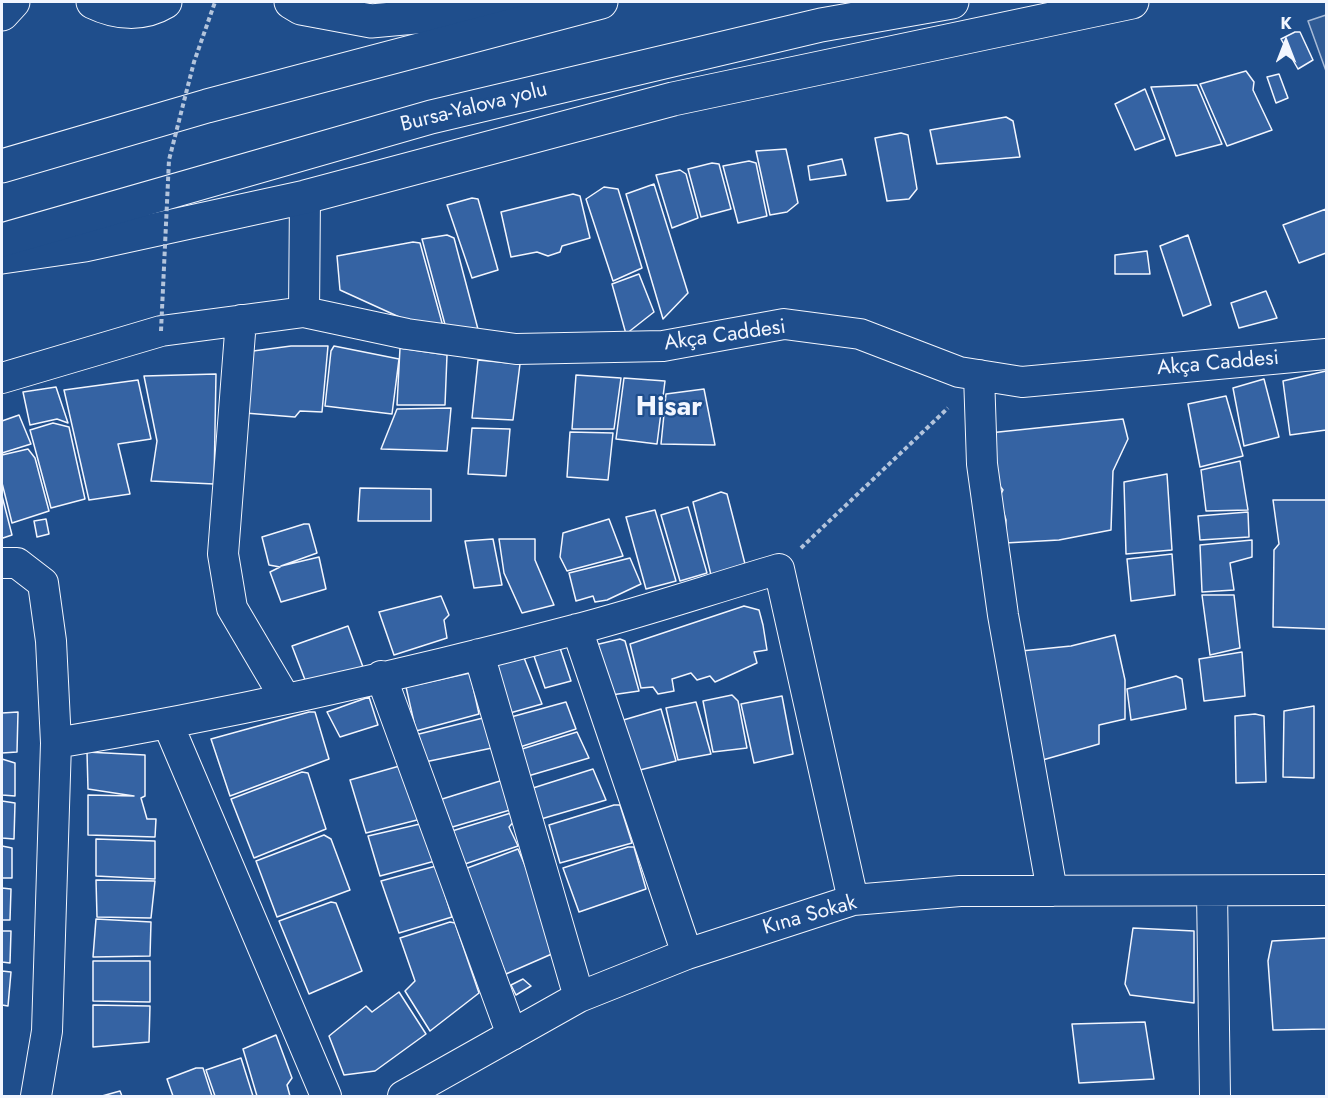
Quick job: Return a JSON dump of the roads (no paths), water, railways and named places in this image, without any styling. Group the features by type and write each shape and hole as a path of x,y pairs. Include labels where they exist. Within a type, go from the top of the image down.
{"main road":[{"path":"2,14 13,2"},
{"path":"93,2 108,9 132,12 155,8 165,2"},
{"path":"291,2 301,8 371,21 581,2"},
{"path":"2,166 207,106 601,2"},
{"name":"Bursa-Yalova yolu","path":"2,240 431,117 821,25 952,2"},
{"path":"2,257 85,245 305,197 674,99 1132,2"}],"street":[{"path":"304,312 305,197"},
{"name":"Akça Caddesi","path":"2,378 161,331 304,312 407,334 516,349 663,346 784,324 860,334 959,372 1022,382 1326,354"},
{"path":"240,320 224,554 225,577 232,608 285,698"},
{"path":"979,375 982,464 997,569 1052,891"},
{"path":"2,563 16,563 43,583 51,641 56,743 47,1031 36,1096"},
{"path":"56,743 168,724 479,654 577,629 779,569 853,900"},
{"path":"577,629 687,954"},
{"path":"479,654 579,997"},
{"path":"381,676 512,1035"},
{"path":"168,724 326,1096"},
{"name":"Kına Sokak","path":"403,1096 579,997 687,954 853,900 960,891 1326,890"},
{"path":"1212,891 1215,1096"}],"district":[{"name":"Hisar","path":"669,408"}]}
